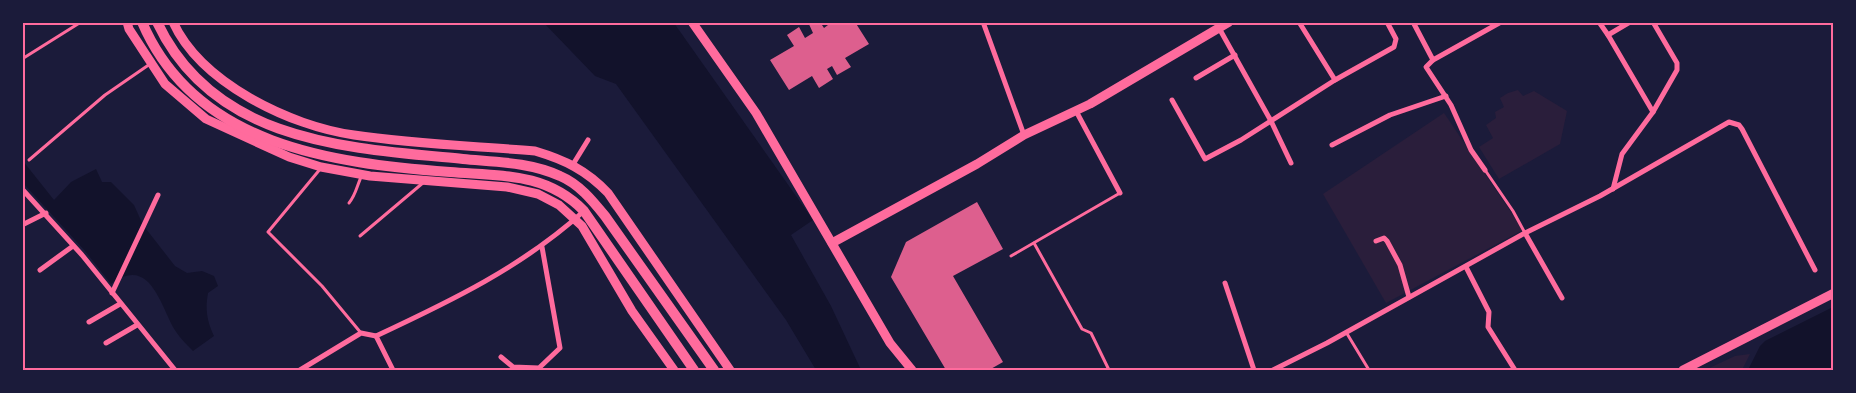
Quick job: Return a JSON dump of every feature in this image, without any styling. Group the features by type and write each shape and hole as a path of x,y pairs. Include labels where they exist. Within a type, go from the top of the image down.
{"main road":[{"path":"142,22 155,50 174,75 193,95 251,132 323,162 525,179 553,188 575,202 584,211 694,370"},
{"path":"157,22 181,61 204,86 242,112 283,130 351,148 532,167 570,181 592,200 605,216 714,370"}],"street":[{"path":"127,22 128,29 165,84 206,119 280,154 323,162 363,174 524,190 549,199 576,218 632,310 674,370"},
{"path":"173,22 178,32 209,70 245,98 305,122 352,135 535,151 591,175 608,193 730,370"},
{"path":"692,22 756,113 890,343 912,370"},
{"path":"983,22 1024,136"},
{"path":"832,243 977,164 1024,136 1076,111 1229,22"},
{"path":"1299,22 1335,80"},
{"path":"1172,100 1205,160 1335,80 1394,47 1396,39 1387,22"},
{"path":"1414,22 1432,60"},
{"path":"1485,170 1471,150 1446,96 1426,66 1432,60 1501,22"},
{"path":"1599,22 1653,112"},
{"path":"1608,35 1630,22"},
{"path":"1613,189 1622,154 1653,112 1678,67 1653,22"},
{"path":"1219,28 1271,121 1291,163"},
{"path":"1196,78 1235,55"},
{"path":"1332,145 1390,115 1446,96"},
{"path":"1076,111 1120,194"},
{"path":"1273,370 1466,268 1525,233 1613,189 1729,122 1735,123 1742,129 1815,270"},
{"path":"572,166 588,140"},
{"path":"22,189 46,213 175,370"},
{"path":"112,293 158,195"},
{"path":"300,370 361,333 376,336 488,281 542,247 584,211"},
{"path":"22,225 46,213"},
{"path":"1525,233 1562,298"},
{"path":"1376,241 1384,238 1389,244 1400,265 1409,297"},
{"path":"40,270 73,246"},
{"path":"501,357 513,367 540,370 560,348 542,247"},
{"path":"1466,268 1489,312 1488,327 1515,370"},
{"path":"1225,283 1254,370"},
{"path":"1682,370 1834,293"},
{"path":"88,322 120,304"},
{"path":"106,343 137,325"},
{"path":"376,336 393,370"}],"lane":[{"path":"22,59 81,22"},
{"path":"29,160 105,95 151,64"},
{"path":"323,162 268,232 322,286 361,333"},
{"path":"1485,170 1514,211 1525,233"},
{"path":"350,203 355,196 354,189 363,174"},
{"path":"360,236 426,180"},
{"path":"1011,256 1120,194"},
{"path":"1034,243 1082,329 1091,333 1109,370"},
{"path":"1346,332 1368,370"}],"shaded area":[{"path":"544,23 674,23 813,220 791,235 831,306 861,370 816,370 786,320 616,84 595,76"},
{"path":"1518,90 1523,96 1534,91 1567,111 1560,144 1499,179 1479,147 1493,138 1486,125 1496,118 1495,112 1504,107 1500,98"},
{"path":"1444,113 1523,230 1386,303 1323,194"},
{"path":"23,161 54,200 71,182 96,169 102,182 111,182 134,205 143,225 175,266 187,273 202,271 214,276 218,286 208,293 207,310 208,320 214,336 193,351 175,330 157,294 143,278 134,275 124,277 111,284 85,251 23,183"},
{"path":"1833,307 1833,370 1748,370 1760,346 1765,341"},
{"path":"1750,354 1742,370 1705,370 1735,356"}],"building":[{"path":"808,22 820,22 824,28 832,22 855,22 869,44 845,58 851,67 837,75 832,66 827,69 833,79 819,88 812,76 789,90 770,60 794,46 787,35 799,27 805,38 813,33"},
{"path":"977,202 1003,249 953,276 1003,362 989,370 946,370 891,277 906,242"}]}
